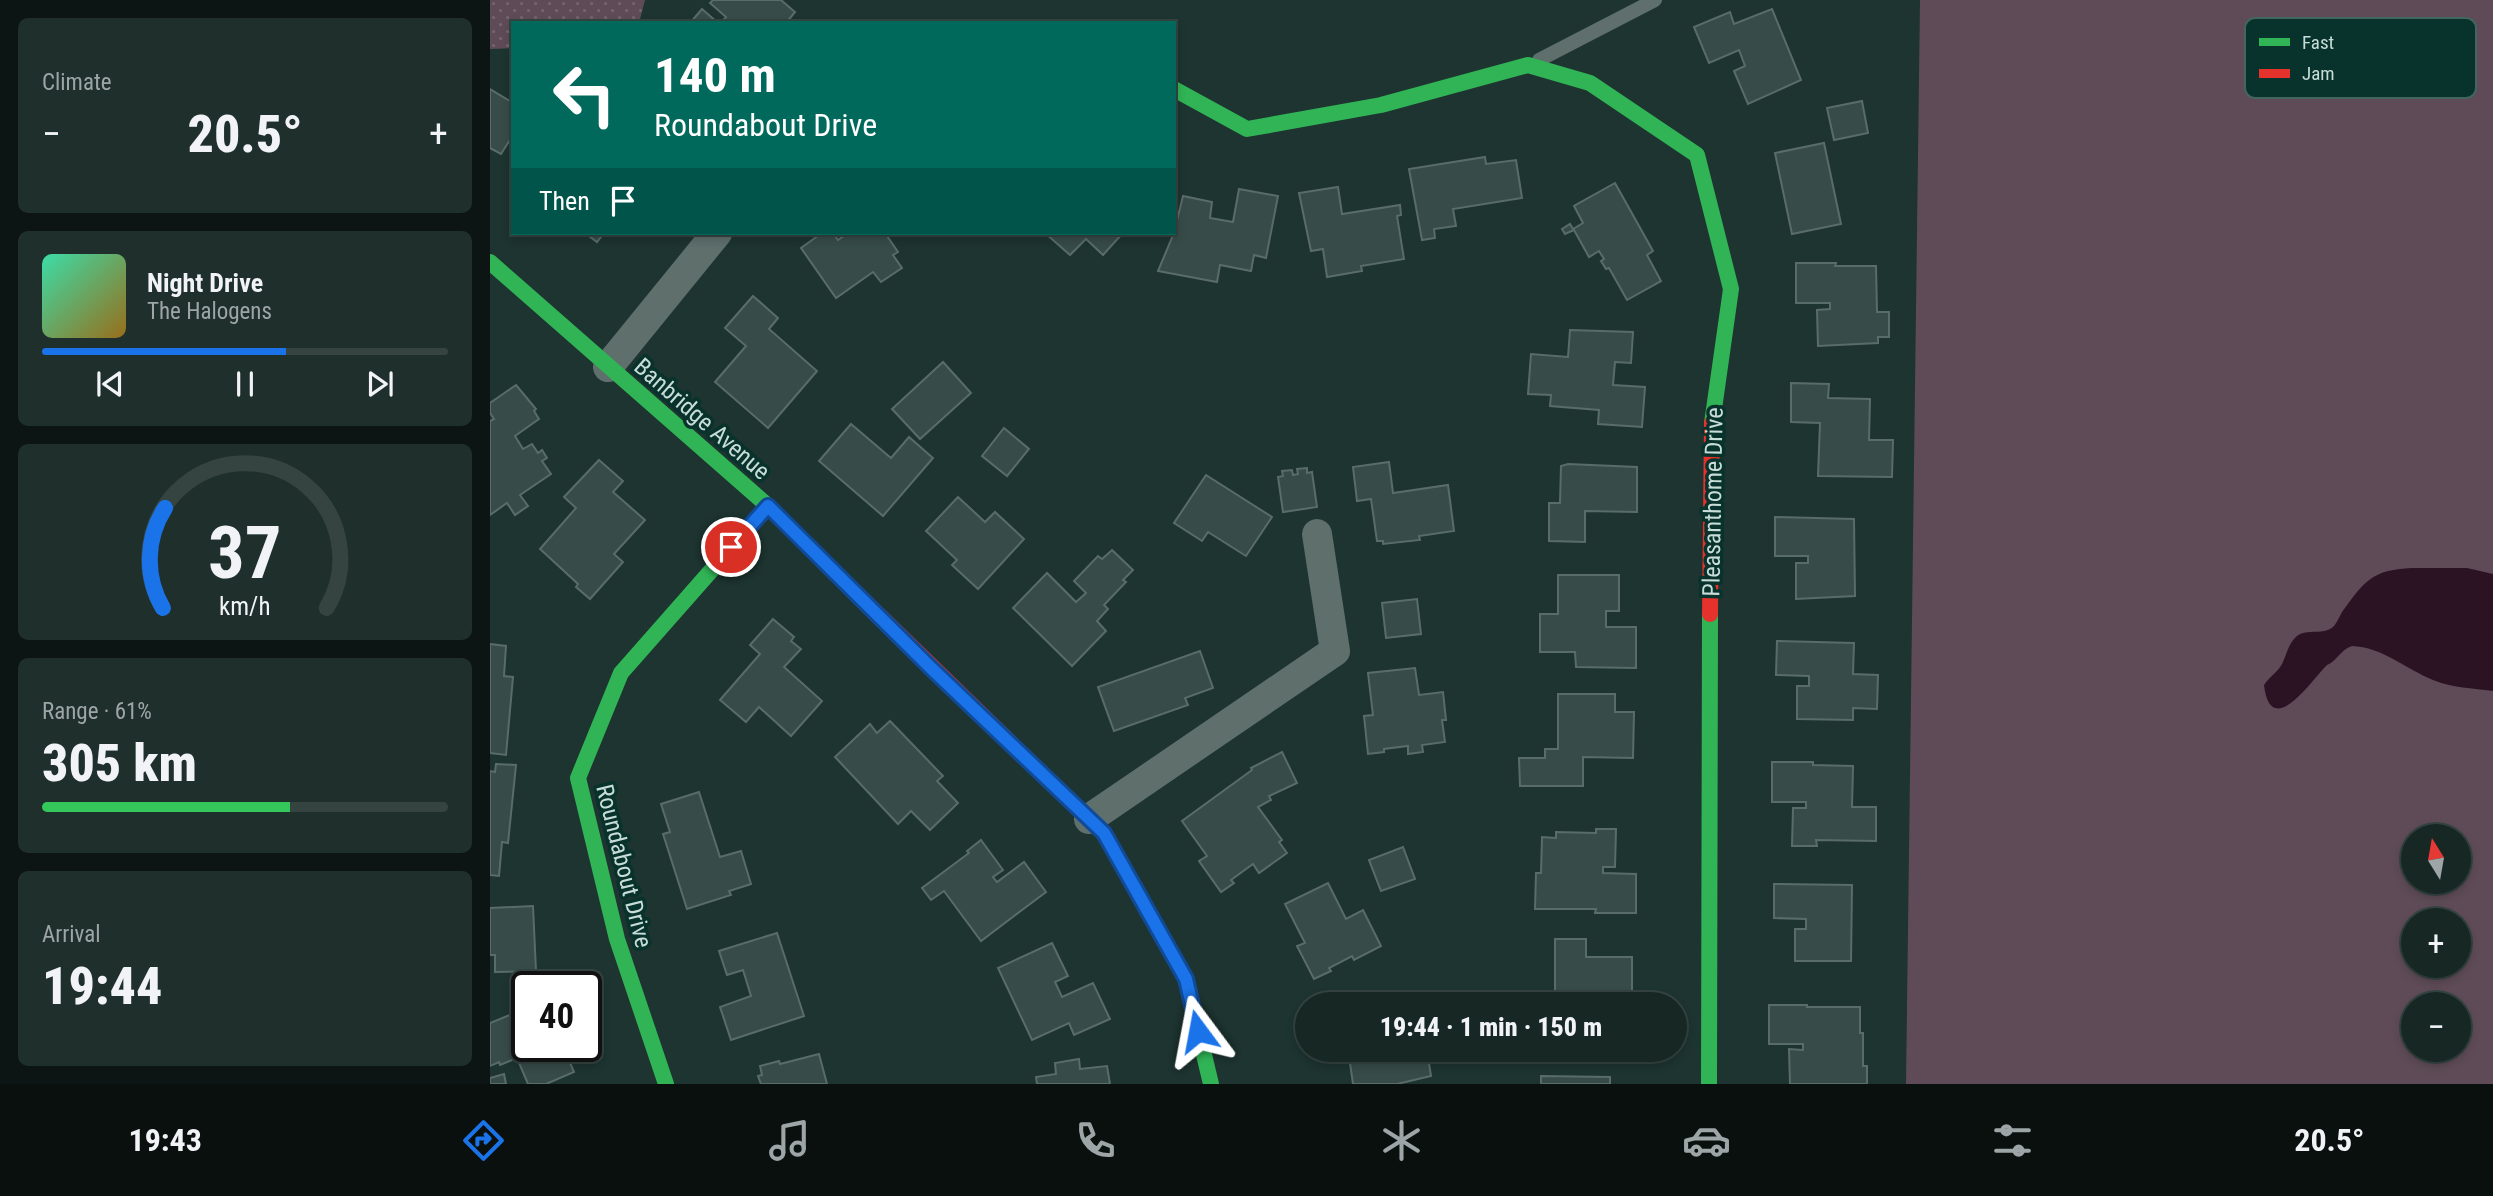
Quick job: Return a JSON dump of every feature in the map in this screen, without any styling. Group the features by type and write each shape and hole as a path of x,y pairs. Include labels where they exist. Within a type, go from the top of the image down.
{"street":[{"path":"1176,90 1247,129 1381,105 1528,65"},
{"name":"Pleasanthome Drive","path":"1528,65 1590,83 1697,155 1731,289 1710,429 1709,1084"},
{"path":"608,367 715,235"},
{"name":"Banbridge Avenue","path":"490,262 768,506 940,677 1104,833 1186,979 1210,1084"},
{"name":"Roundabout Drive","path":"666,1084 617,939 578,778 621,673 768,506"},
{"path":"1089,819 1335,651 1317,534"}],"lane":[{"path":"1528,65 1655,0"}],"shaded area":[{"path":"490,0 645,0 640,21 511,21 511,48 490,49"},
{"path":"1920,0 2493,0 2493,1084 1906,1084"},
{"path":"2467,568 2493,574 2493,691 2440,683 2384,654 2352,646 2327,665 2302,693 2283,708 2275,708 2268,701 2264,685 2280,667 2297,636 2306,632 2325,631 2334,626 2350,601 2370,579 2387,571"}],"building":[{"path":"713,0 781,0 795,12 788,21 723,21 726,17 710,3"},
{"path":"702,9 716,21 692,21"},
{"path":"1772,9 1801,80 1748,104 1734,71 1745,66 1739,50 1709,63 1694,27 1730,12 1734,24"},
{"path":"490,89 511,102 511,138 501,154 490,148"},
{"path":"1862,101 1868,133 1834,140 1827,108"},
{"path":"1824,143 1841,224 1792,234 1775,153"},
{"path":"1485,157 1486,164 1516,160 1522,198 1453,209 1456,226 1434,229 1435,238 1422,240 1409,169"},
{"path":"1615,183 1653,251 1647,255 1661,281 1627,300 1609,268 1606,269 1601,261 1604,259 1599,251 1589,257 1574,230 1565,234 1562,229 1570,224 1573,229 1583,223 1574,206"},
{"path":"1338,187 1342,214 1400,205 1401,215 1397,216 1404,259 1361,266 1362,271 1327,277 1323,249 1311,251 1299,193"},
{"path":"1239,189 1278,196 1266,258 1254,255 1251,271 1220,265 1217,282 1158,271 1173,235 1176,235 1183,196 1212,202 1210,218 1233,222"},
{"path":"588,235 602,235 597,242"},
{"path":"819,235 834,235 838,240 845,235 886,235 898,252 893,255 902,268 881,282 873,272 836,298 801,248"},
{"path":"1047,235 1121,235 1103,255 1086,239 1070,255"},
{"path":"1796,263 1876,266 1877,312 1889,312 1889,337 1878,337 1878,343 1818,346 1817,310 1830,309 1830,303 1796,303"},
{"path":"753,296 778,318 769,329 817,371 768,428 715,382 746,346 725,328"},
{"path":"1570,330 1633,332 1631,363 1615,362 1613,385 1645,387 1642,427 1598,424 1599,410 1550,406 1551,395 1528,394 1531,354 1568,357"},
{"path":"943,362 971,393 920,439 892,409"},
{"path":"1791,383 1829,384 1828,398 1870,399 1869,440 1893,440 1892,477 1818,476 1820,423 1791,422"},
{"path":"516,385 536,409 534,411 539,419 515,436 523,449 532,444 538,453 542,450 547,458 542,461 551,474 520,495 528,506 515,515 507,503 490,515 490,421 494,419 490,413 490,403"},
{"path":"851,424 891,458 909,437 933,458 883,516 819,461"},
{"path":"1004,428 1029,449 1007,476 982,456"},
{"path":"599,460 623,481 613,492 645,520 614,554 623,562 590,599 576,587 578,584 540,549 576,508 564,497"},
{"path":"1389,462 1393,493 1448,485 1454,531 1419,536 1420,540 1383,544 1383,541 1377,541 1371,499 1357,501 1353,467"},
{"path":"1561,466 1637,467 1637,512 1585,511 1585,542 1549,541 1549,503 1560,503"},
{"path":"1307,468 1307,473 1312,472 1317,507 1283,512 1278,477 1283,476 1282,471 1292,470 1293,475 1298,474 1297,469"},
{"path":"1206,475 1272,517 1246,556 1208,532 1202,541 1174,523"},
{"path":"958,497 985,522 995,512 1024,539 978,589 952,565 957,560 926,531"},
{"path":"1775,517 1854,519 1855,596 1796,599 1796,563 1808,563 1808,556 1775,556"},
{"path":"1112,550 1133,570 1123,580 1126,582 1104,605 1108,609 1097,621 1106,631 1072,666 1013,608 1047,573 1076,602 1086,593 1074,581 1098,556 1102,559"},
{"path":"1558,575 1619,575 1619,611 1606,611 1606,627 1636,627 1636,668 1576,667 1575,652 1540,652 1540,614 1558,614"},
{"path":"1417,599 1421,634 1386,638 1382,603"},
{"path":"773,619 794,637 791,641 801,649 784,667 822,701 791,736 759,707 746,722 720,700 760,654 750,645"},
{"path":"1777,641 1854,643 1853,674 1878,675 1877,709 1853,708 1853,720 1797,719 1797,686 1809,686 1809,676 1776,675"},
{"path":"490,644 506,646 504,676 513,677 506,755 490,753"},
{"path":"1200,651 1213,688 1185,698 1188,705 1114,731 1098,687"},
{"path":"1415,668 1419,695 1443,692 1446,720 1442,720 1445,742 1422,745 1423,752 1408,754 1408,746 1368,754 1364,716 1373,715 1368,673"},
{"path":"1558,694 1615,694 1615,712 1634,712 1633,758 1583,757 1583,786 1520,786 1519,758 1545,758 1545,749 1558,749"},
{"path":"890,721 943,776 937,781 958,803 930,830 911,811 898,824 835,757 870,724 877,733"},
{"path":"1282,752 1297,783 1269,796 1271,800 1258,807 1282,840 1279,842 1287,853 1259,873 1253,864 1231,880 1234,883 1221,892 1199,861 1207,856 1182,821 1252,770 1251,768"},
{"path":"1772,762 1853,766 1852,807 1876,807 1876,841 1816,840 1817,846 1792,846 1793,808 1806,808 1806,802 1772,802"},
{"path":"496,764 516,765 508,843 502,842 499,876 490,875 490,771 495,772"},
{"path":"699,792 720,857 741,851 751,884 729,891 731,895 687,909 663,834 670,832 661,804"},
{"path":"1596,829 1616,829 1615,867 1603,867 1603,873 1636,874 1636,913 1595,913 1596,909 1535,909 1536,873 1541,873 1542,837 1556,838 1556,832 1596,833"},
{"path":"981,840 1003,870 993,877 997,882 1024,862 1046,892 981,941 944,891 931,900 922,888 969,853 967,851"},
{"path":"1403,847 1415,879 1381,891 1369,860"},
{"path":"1328,883 1346,919 1363,910 1381,946 1354,960 1352,956 1314,979 1297,946 1305,943 1285,904"},
{"path":"1774,884 1852,885 1851,961 1795,961 1795,929 1806,929 1806,919 1774,918"},
{"path":"533,906 536,971 495,972 495,955 490,955 490,908"},
{"path":"777,933 804,1016 731,1040 720,1007 751,996 743,970 727,975 719,951"},
{"path":"1555,939 1586,939 1586,957 1632,957 1632,992 1555,992"},
{"path":"1052,943 1068,976 1055,982 1062,997 1093,983 1110,1019 1074,1035 1069,1023 1032,1040 998,968"},
{"path":"1769,1005 1860,1007 1863,1066 1867,1066 1867,1084 1790,1084 1789,1049 1803,1050 1803,1044 1769,1044"},
{"path":"511,1014 511,1060 500,1065 499,1062 490,1066 490,1023"},
{"path":"819,1054 827,1084 761,1084 758,1076 762,1075 760,1066"},
{"path":"1079,1059 1080,1069 1107,1066 1110,1084 1037,1084 1036,1077 1056,1074 1055,1063"},
{"path":"519,1062 570,1062 574,1072 546,1084 528,1084"},
{"path":"1350,1062 1429,1062 1431,1076 1397,1084 1353,1084"},
{"path":"504,1074 506,1084 490,1084 490,1078"},
{"path":"1541,1076 1610,1077 1610,1084 1541,1084"}],"traffic: fast":[{"path":"1176,90 1247,129 1381,105 1528,65 1590,83 1697,155 1731,289 1712,423"},
{"path":"490,262 768,506 844,581"},
{"path":"666,1084 617,939 578,778 621,673 768,506"},
{"path":"1709,1084 1710,614"},
{"path":"1087,817 1104,833 1186,979 1211,1084"}],"traffic: jam":[{"path":"1710,614 1712,423"},
{"path":"844,581 1087,817"}],"route":[{"path":"731,547 768,506 930,667 1104,833 1186,979 1198,1031"}]}
